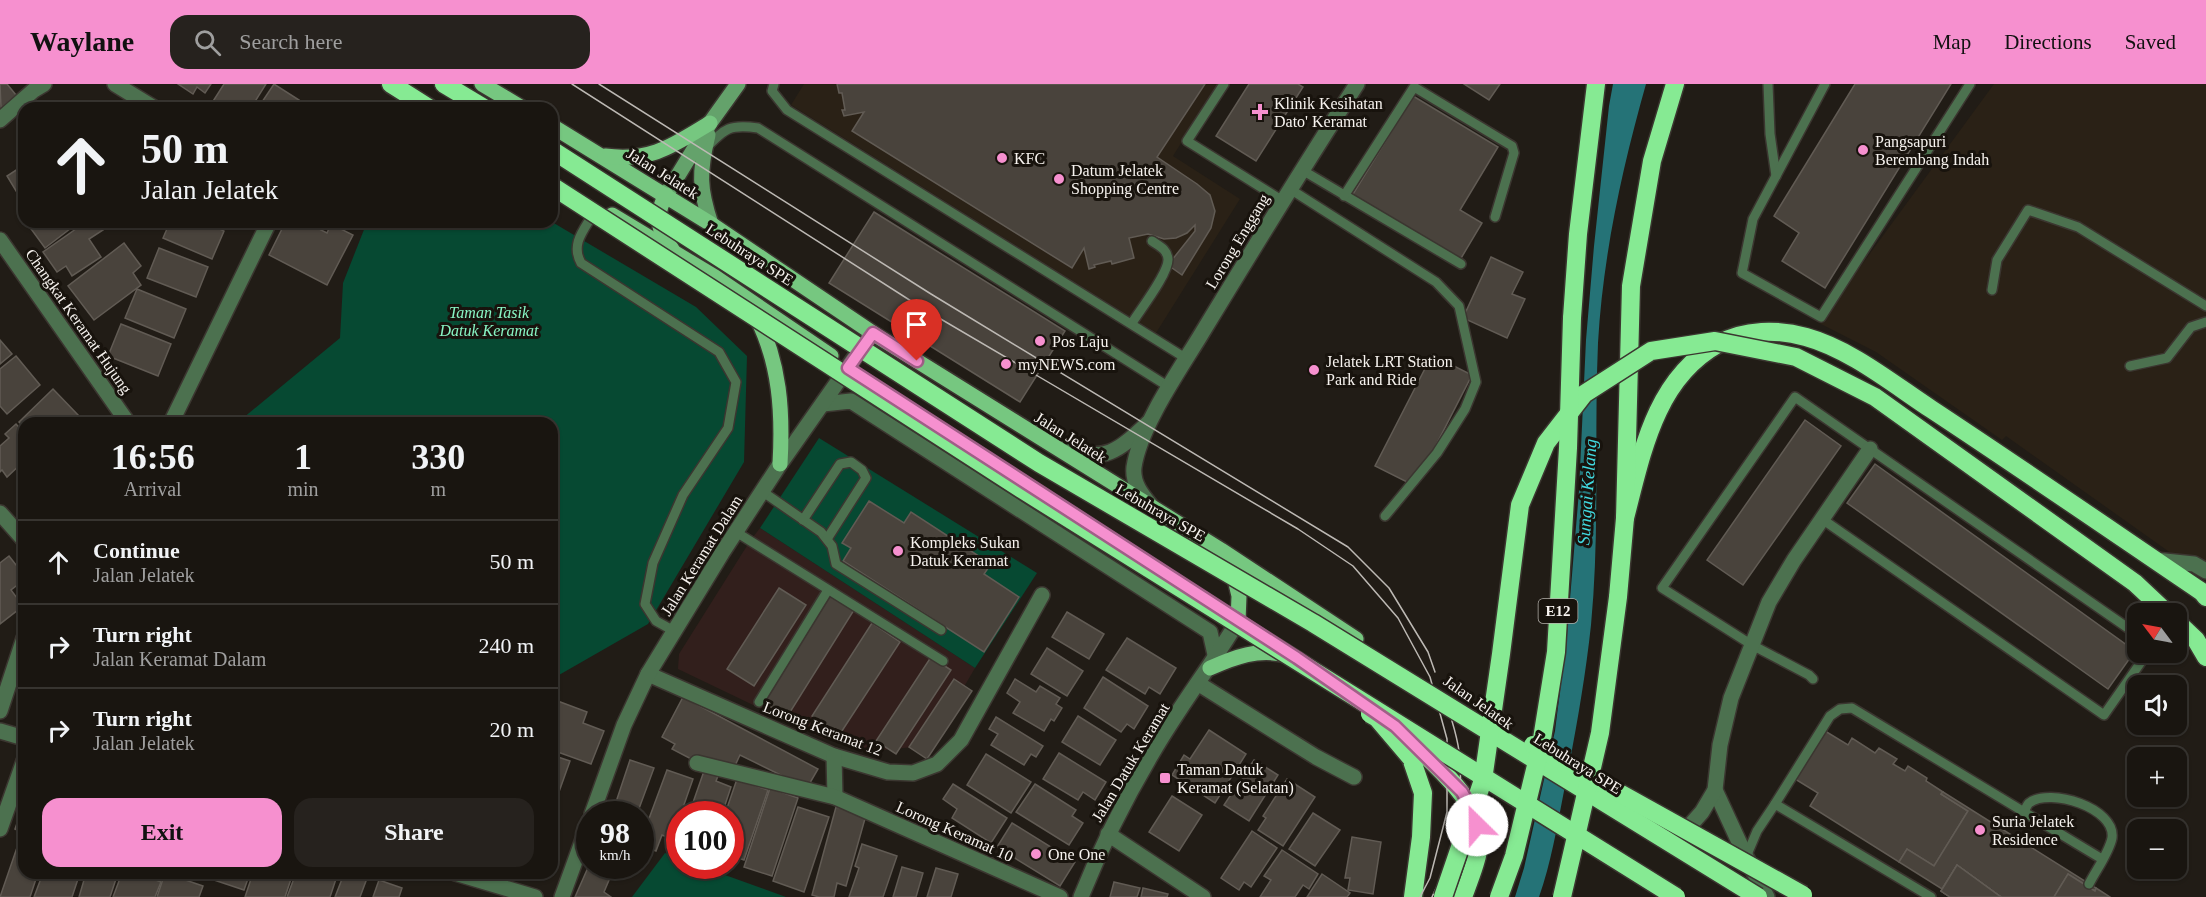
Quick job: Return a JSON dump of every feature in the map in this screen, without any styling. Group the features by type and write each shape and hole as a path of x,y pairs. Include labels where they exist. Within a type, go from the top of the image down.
{"highway":[{"path":"390,84 419,102"},
{"path":"444,84 474,102"},
{"name":"E12","path":"1499,897 1514,856 1541,745 1556,652 1578,234 1596,84"},
{"path":"1562,897 1600,733 1618,597 1625,518 1631,286 1652,161 1675,84"},
{"name":"Lebuhraya SPE","path":"558,154 1039,463 1313,623 1758,897"},
{"path":"558,190 1377,718 1411,758 1423,793 1421,837 1413,897"},
{"path":"1625,518 1645,444 1660,405 1676,379 1698,357 1720,343 1748,333 1778,331 1798,335 1845,352 2202,592 2206,597"},
{"path":"1443,897 1483,780 1520,505 1546,443 1584,394 1651,351 1714,340 1796,357 1884,404 2135,583 2156,603"},
{"path":"1023,490 1676,897"},
{"path":"1313,623 1807,897"},
{"path":"2187,631 2196,640 2206,657"},
{"path":"1395,726 1462,792 1474,813 1480,837 1475,864 1463,897"}],"main road":[{"path":"482,84 512,102"},
{"path":"675,254 658,226 658,214 666,195 710,123 738,84"},
{"path":"710,123 700,170 701,189 711,224"},
{"path":"602,156 623,158 647,156 680,142 710,123"},
{"name":"Jalan Jelatek","path":"558,130 711,224 873,333 1221,550 1379,655 1492,735 1752,897"},
{"path":"558,183 747,298 848,368 1297,658 1395,726 1474,772 1667,897"},
{"path":"747,298 771,351 778,380 782,408 780,464"},
{"path":"1221,550 1234,574 1239,596 1238,621"},
{"path":"1213,663 1260,651 1276,652 1297,658"}],"street":[{"path":"20,102 44,84"},
{"path":"115,84 144,102"},
{"name":"Lorong Enggang","path":"1154,509 1141,494 1135,481 1134,468 1151,419 1302,170 1358,84"},
{"path":"0,120 18,104"},
{"path":"174,417 266,228"},
{"name":"Changkat Keramat Hujung","path":"0,240 124,417"},
{"name":"Jalan Keramat Dalam","path":"597,801 624,724 648,674 780,464 873,333"},
{"path":"823,404 851,401 1210,632 1213,663"},
{"name":"Lorong Enggang","path":"1050,445 1081,455 1099,456 1112,453 1127,443 1151,419"},
{"path":"1670,846 1695,821 1715,790 1720,745 1731,698 1769,602 1870,449"},
{"path":"0,513 18,533"},
{"path":"2154,560 2194,564 2206,571"},
{"name":"Lorong Keramat 12","path":"648,674 834,756 888,772 913,773 937,764 961,740 1042,595"},
{"name":"Jalan Datuk Keramat","path":"1081,897 1108,834 1153,751 1213,663 1238,621"},
{"path":"0,711 18,656"},
{"path":"1199,684 1316,757 1354,777"},
{"path":"0,731 18,736"},
{"path":"834,756 835,797"},
{"name":"Lorong Keramat 10","path":"697,763 835,797 1060,897"},
{"path":"0,829 18,778"},
{"path":"1715,790 1767,897"},
{"path":"1108,834 1203,897"},
{"path":"562,897 576,858"},
{"path":"475,879 535,897"}],"lane":[{"path":"774,84 772,91 788,110 1187,359"},
{"path":"1224,84 1187,141 1287,195 1436,282 1459,306 1476,382 1465,410 1437,453 1385,516"},
{"path":"1768,84 1770,134 1776,176"},
{"path":"1825,84 1753,219 1742,273 1821,317 1970,84"},
{"path":"1344,196 1414,87 1512,146 1514,153 1495,218"},
{"path":"704,150 721,133 739,125 758,128 1169,387"},
{"path":"1302,170 1461,264"},
{"path":"598,206 576,244 576,254 580,263 719,352 736,382 728,428 683,495 653,563 645,604 656,621 674,631"},
{"path":"1992,290 1997,260 2028,210 2078,227 2206,306"},
{"path":"1132,323 1166,269 1168,258 1164,249 1152,241"},
{"path":"2130,366 2167,358 2192,327 2206,321"},
{"path":"1813,679 1752,645 1662,588 1795,396 2127,627"},
{"path":"803,520 840,464 851,462 862,470 866,478 827,539"},
{"path":"763,492 822,532 832,546 836,564 941,630"},
{"path":"1822,519 2104,716 2140,663"},
{"path":"736,532 943,662"},
{"path":"759,702 828,590"},
{"path":"1746,857 1757,831 1830,716 1840,708 1852,708 2102,859"},
{"path":"2024,811 2029,804 2038,800 2064,798 2079,802 2094,810 2112,830 2112,839 2089,884"},
{"path":"1775,804 1931,897"}],"shaded area":[{"name":"Datum Jelatek Shopping Centre","path":"804,84 1218,84 1173,156 1240,199 1156,333 791,105"},
{"path":"1994,84 2206,84 2206,578 2006,436 2002,440 1876,352 1819,323"},
{"path":"760,528 975,668 941,726 913,747 874,751 822,738 678,669 679,654"}],"green space":[{"name":"Taman Tasik Datuk Keramat","path":"558,226 696,307 747,356 744,462 648,624 558,676 558,417 244,417 340,338 343,283 365,228 558,228"},
{"name":"Kompleks Sukan Datuk Keramat","path":"819,438 1037,573 975,668 760,528"},
{"path":"665,853 666,879 736,879 786,897 632,897 646,879 654,879 654,868"}],"water":[{"name":"Sungai Kelang","path":"1613,84 1646,84 1615,212 1604,277 1598,343 1594,590 1589,646 1572,750 1543,884 1539,897 1515,897 1524,868 1555,731 1567,635 1579,491 1586,340 1594,246"}],"building":[{"path":"0,84 7,84 16,95 1,108"},
{"path":"178,84 211,84 205,93 197,87 193,94"},
{"path":"224,84 266,84 255,102 213,102"},
{"path":"274,84 299,100 298,102 262,102"},
{"name":"Datum Jelatek Shopping Centre","path":"837,84 1205,84 1157,157 1210,195 1215,211 1211,228 1182,275 1168,265 1195,231 1195,225 1187,233 1176,238 1164,239 1148,234 1129,238 1134,258 1112,264 1111,261 1094,265 1095,267 1089,269 1084,248 1072,268 852,131 864,112 844,116 842,93 839,93"},
{"name":"Klinik Kesihatan Dato' Keramat","path":"1249,84 1298,84 1303,87 1256,161 1216,136"},
{"path":"1464,84 1500,84 1489,100"},
{"name":"Pangsapuri Berembang Indah","path":"1855,84 1951,84 1825,288 1782,261 1799,233 1774,216"},
{"path":"1413,96 1498,147 1460,210 1482,223 1457,265 1350,199"},
{"path":"18,169 18,194 7,176"},
{"path":"874,212 1065,331 1020,402 829,283"},
{"path":"30,228 71,228 45,248"},
{"path":"77,228 102,228 103,230 89,239 101,257 72,276 66,266 57,272 43,252"},
{"path":"167,228 218,228 224,231 212,259 163,238"},
{"path":"282,228 317,228 327,233 329,228 339,228 353,235 327,285 269,255"},
{"path":"124,243 141,266 133,273 141,285 94,320 68,286"},
{"path":"159,248 208,267 196,297 147,278"},
{"path":"1491,257 1523,272 1512,294 1525,299 1507,338 1463,318"},
{"path":"137,289 186,309 174,338 125,318"},
{"path":"121,324 171,344 158,376 108,356"},
{"path":"0,340 12,354 0,364"},
{"path":"1432,355 1472,375 1415,486 1375,466"},
{"path":"16,356 40,385 7,414 0,406 0,369"},
{"path":"53,389 79,416 78,417 24,417"},
{"path":"1805,420 1841,446 1743,585 1707,560"},
{"path":"16,424 18,426 18,467 7,477 2,470 0,472 0,446 9,438 5,434"},
{"path":"1875,464 2127,645 2127,662 2108,689 1847,503"},
{"path":"869,501 904,523 911,512 991,564 984,574 1019,597 984,652 843,561 851,548 842,543"},
{"path":"9,556 18,567 18,585 11,590 18,599 18,610 0,624 0,563"},
{"path":"779,588 806,605 754,686 727,669"},
{"path":"825,591 854,610 787,717 758,699"},
{"path":"1067,612 1104,634 1089,659 1052,637"},
{"path":"872,623 900,642 840,734 812,716"},
{"path":"1127,638 1176,668 1160,694 1149,687 1145,694 1106,670"},
{"path":"1047,648 1083,671 1067,696 1031,674"},
{"path":"931,657 951,670 896,754 876,741"},
{"path":"1103,677 1148,706 1134,729 1127,724 1121,732 1084,708"},
{"path":"954,679 972,691 927,759 909,747"},
{"path":"1015,679 1036,692 1040,686 1060,698 1056,704 1062,708 1054,721 1051,719 1044,731 1013,713 1020,702 1007,693"},
{"path":"683,697 818,769 807,788 740,755 733,770 697,762 672,749 675,744 662,737"},
{"path":"558,701 587,712 583,723 604,731 591,764 558,752"},
{"path":"1078,716 1116,740 1100,765 1062,742"},
{"path":"996,717 1043,746 1036,757 1031,754 1024,765 991,745 998,734 989,729"},
{"path":"1209,730 1246,754 1215,803 1172,775 1184,755 1190,759"},
{"path":"1825,731 1848,745 1852,738 1875,753 1879,748 1897,759 1893,764 1905,771 1908,766 1927,778 1926,781 1943,792 1941,794 1968,811 1934,866 1907,849 1899,862 1810,806 1818,793 1795,779"},
{"path":"1059,753 1106,782 1095,800 1083,792 1078,800 1043,779"},
{"path":"986,754 1031,782 1011,813 967,785"},
{"path":"558,757 570,761 558,795"},
{"path":"630,760 654,768 642,801 616,801"},
{"path":"1254,760 1278,775 1249,821 1224,805"},
{"path":"667,770 693,779 685,801 666,801 666,837 662,835 656,851 654,850 654,805"},
{"path":"704,771 718,776 716,781 731,787 726,801 694,801"},
{"path":"737,779 768,790 744,860 744,801 729,801"},
{"path":"1287,779 1315,797 1283,846 1258,830 1266,818 1263,816"},
{"path":"953,784 1007,818 991,843 952,818 957,809 943,799"},
{"path":"1035,784 1076,810 1072,816 1083,823 1069,845 1016,812"},
{"path":"770,788 798,798 772,876 744,867"},
{"name":"Suria Jelatek Residence","path":"1943,792 2096,888 2095,891 2068,874 2054,897 2001,897 1957,865 1942,889 1899,862 1907,849 1934,866 1968,811 1941,794"},
{"path":"1172,796 1202,815 1179,851 1149,832"},
{"path":"798,807 829,817 804,892 773,881"},
{"path":"836,807 866,815 846,886 837,883 834,897 819,897 812,895"},
{"path":"1313,813 1340,830 1315,866 1289,849"},
{"name":"One One","path":"1012,823 1075,862 1060,886 997,847"},
{"path":"1252,831 1277,848 1251,887 1244,882 1239,890 1221,878"},
{"path":"1352,837 1381,842 1373,894 1348,890 1350,878 1345,878"},
{"path":"862,844 897,856 883,897 849,897 859,868 855,866"},
{"path":"18,845 18,879 36,879 30,897 0,897"},
{"path":"1282,850 1318,874 1309,889 1303,885 1295,897 1260,897 1271,880 1264,876"},
{"path":"1957,865 2001,897 1950,897 1941,891"},
{"path":"1957,865 2001,897 1950,897 1941,891"},
{"path":"1957,865 2001,897 1950,897 1941,891"},
{"path":"902,867 923,873 916,897 893,897"},
{"path":"936,868 958,874 951,897 927,897"},
{"path":"1322,874 1350,893 1347,897 1307,897"},
{"path":"2068,874 2095,891 2096,888 2110,897 2054,897"},
{"path":"41,879 78,879 72,897 34,897"},
{"path":"84,879 116,879 110,897 79,897"},
{"path":"120,879 153,879 161,882 155,897 113,897"},
{"path":"163,879 183,879 203,886 199,897 157,897"},
{"path":"211,879 248,879 244,890"},
{"path":"251,879 291,879 285,897 245,897"},
{"path":"294,879 336,879 330,897 287,897"},
{"path":"342,879 367,879 360,897 335,897"},
{"path":"583,879 610,879 604,892 611,897 575,897"},
{"path":"379,880 402,888 399,897 373,897"},
{"path":"1114,882 1140,888 1137,897 1110,897"},
{"path":"1143,888 1168,894 1167,897 1141,897"}],"tram line":[{"path":"572,84 922,308 1298,529 1353,566 1398,618 1430,677 1447,739 1447,812 1430,878 1420,897"},
{"path":"599,84 931,294 1348,547 1389,588 1428,652 1435,672"},
{"path":"1432,897 1445,865 1455,830 1460,793 1459,750 1442,692"}],"place":[{"name":"Klinik Kesihatan Dato' Keramat","path":"1260,112"},
{"name":"Pangsapuri Berembang Indah","path":"1863,150"},
{"name":"KFC","path":"1002,158"},
{"name":"Datum Jelatek Shopping Centre","path":"1059,179"},
{"name":"Pos Laju","path":"1040,341"},
{"name":"myNEWS.com","path":"1006,364"},
{"name":"Jelatek LRT Station Park and Ride","path":"1314,370"},
{"name":"Kompleks Sukan Datuk Keramat","path":"898,551"},
{"name":"Taman Datuk Keramat (Selatan)","path":"1165,778"},
{"name":"Suria Jelatek Residence","path":"1980,830"},
{"name":"One One","path":"1036,854"}],"route":[{"path":"917,361 873,333 848,368 1297,658 1395,726 1462,792 1474,813 1477,825"}]}
